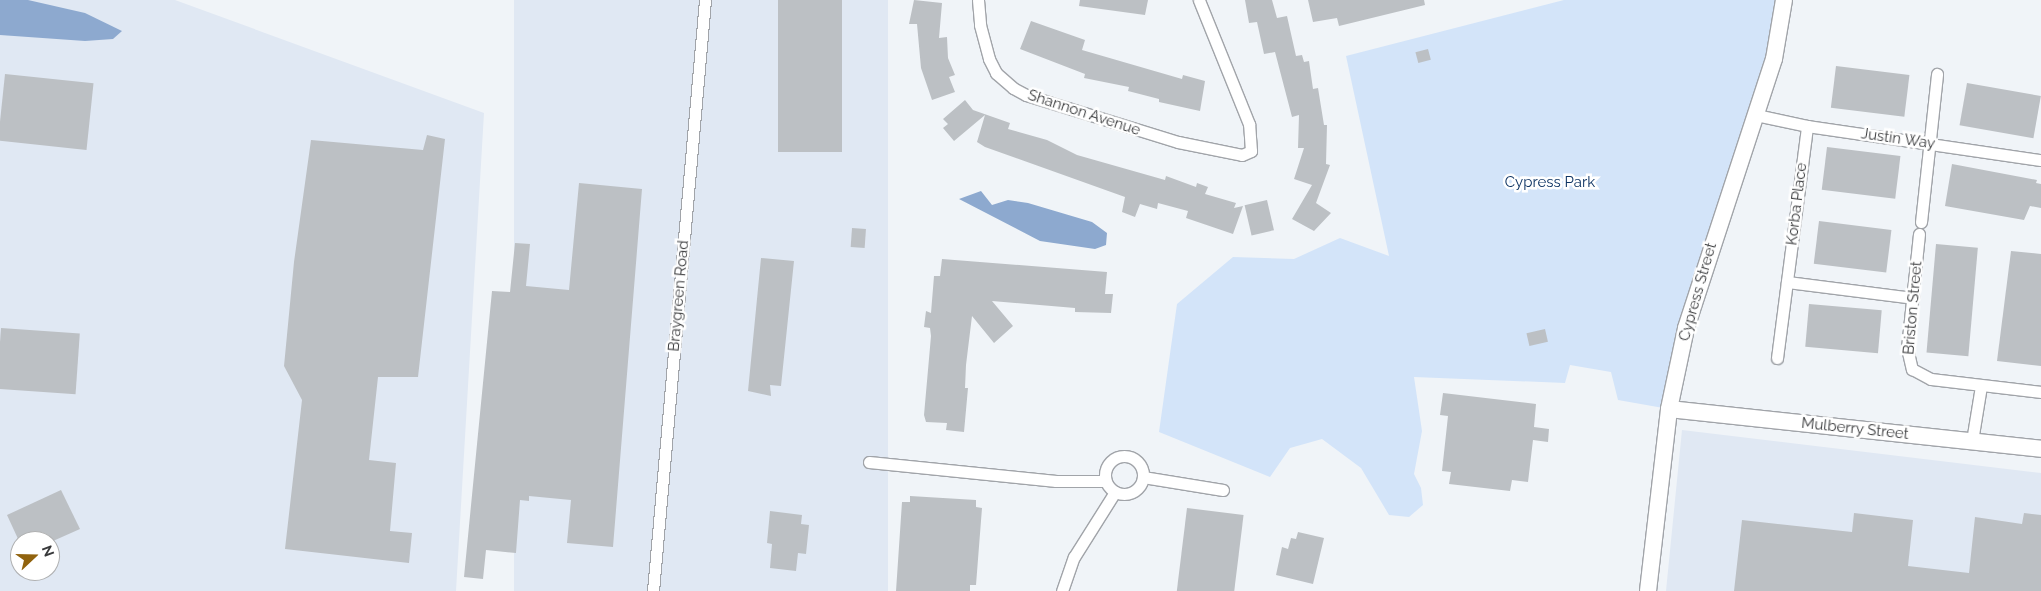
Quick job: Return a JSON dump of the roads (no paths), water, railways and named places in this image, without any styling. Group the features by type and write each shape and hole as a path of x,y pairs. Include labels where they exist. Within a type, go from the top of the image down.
{"street":[{"name":"Braygreen Road","path":"653,591 705,0"},
{"name":"Shannon Avenue","path":"978,0 980,25 989,59 1005,83 1026,96 1178,142 1238,156 1251,151 1249,124 1199,0"},
{"name":"Cypress Street","path":"1648,591 1669,409 1686,328 1702,274 1774,59 1784,0"},
{"path":"1921,222 1928,143 1937,74"},
{"name":"Justin Way","path":"1756,115 1806,126 2041,160"},
{"name":"Korba Place","path":"1777,358 1806,126"},
{"name":"Briston Street","path":"1920,234 1907,348 1912,370 1925,377 1981,386 2041,392"},
{"path":"1787,282 1913,298"},
{"path":"1972,441 1981,386"},
{"name":"Mulberry Street","path":"1669,409 2041,449"},
{"path":"1126,455 1139,462 1143,477 1141,484 1130,494 1115,492 1105,481 1104,473 1111,460 1126,455"},
{"path":"869,462 1056,481 1105,481"},
{"path":"1143,477 1223,490"},
{"path":"1062,591 1079,548 1115,492"}],"water":[{"path":"0,0 28,0 85,13 122,31 113,39 85,41 0,35"},
{"path":"981,191 992,205 1008,200 1028,203 1092,222 1107,233 1106,245 1095,249 1040,241 959,199"}],"park label":[{"name":"Cypress Park","path":"1550,183"}]}
